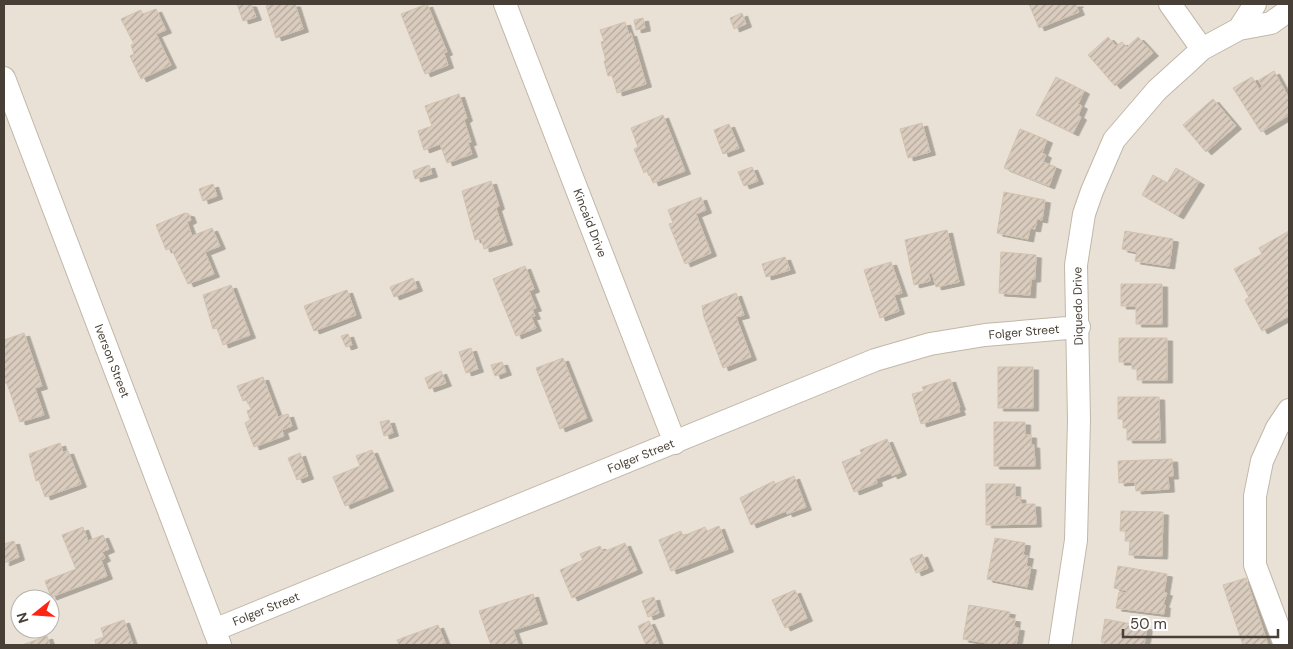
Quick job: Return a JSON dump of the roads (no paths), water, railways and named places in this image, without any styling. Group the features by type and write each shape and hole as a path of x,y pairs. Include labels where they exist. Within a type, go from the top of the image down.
{"street":[{"name":"Kincaid Drive","path":"505,4 675,443"},
{"path":"1170,4 1202,49"},
{"name":"Diquedo Drive","path":"1239,29 1255,4"},
{"name":"Diquedo Drive","path":"1060,645 1076,540 1079,327 1076,265 1084,214 1114,140 1152,96 1202,49 1239,29 1271,23 1289,10"},
{"name":"Iverson Street","path":"4,78 217,638"},
{"name":"Folger Street","path":"217,638 875,360 930,344 985,335 1079,327"},
{"path":"1285,645 1255,565 1256,496 1262,461 1277,428 1289,410"}]}
